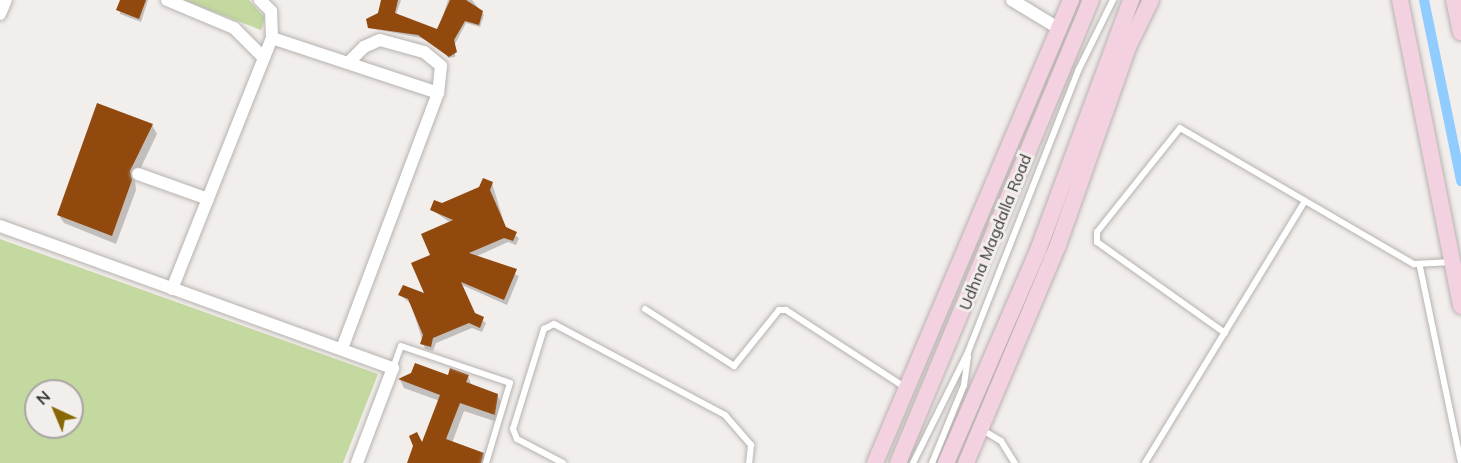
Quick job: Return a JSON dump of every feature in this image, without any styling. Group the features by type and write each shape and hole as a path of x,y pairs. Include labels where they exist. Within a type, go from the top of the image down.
{"street":[{"path":"0,14 6,0"},
{"path":"167,0 234,28 264,58"},
{"path":"172,289 272,38 272,10 260,0"},
{"path":"1012,0 1058,28"},
{"path":"875,463 1071,0"},
{"name":"Udhna Magdalla Road","path":"898,463 1091,0"},
{"path":"946,463 1037,253 1131,0"},
{"path":"966,463 1151,0"},
{"path":"1400,0 1461,306"},
{"path":"1454,0 1461,32"},
{"path":"272,38 351,62 438,93"},
{"path":"342,349 438,93 441,66 424,52 380,40 364,47 351,62"},
{"path":"138,174 208,199"},
{"path":"0,226 393,368 357,463"},
{"path":"956,269 969,295"}],"lane":[{"path":"913,463 968,352 1079,69 1113,0"},
{"path":"1225,333 1102,247 1097,232 1179,128 1304,203 1420,267 1452,262"},
{"path":"1145,463 1304,203"},
{"path":"1420,267 1461,463"},
{"path":"645,309 734,366 779,310 786,310 906,388"},
{"path":"563,463 517,439 513,429 544,329 554,324 725,415 751,445 749,463"},
{"path":"393,368 401,346 510,383 486,463"},
{"path":"932,463 964,385 968,352"},
{"path":"980,429 1001,441 1015,463"}],"green space":[{"path":"183,0 249,0 265,18 261,30"},
{"path":"0,239 378,374 343,463 0,463"}],"building":[{"path":"120,0 146,0 139,19 116,10"},
{"path":"381,0 398,0 395,13 437,29 450,0 466,0 483,11 479,25 465,21 454,40 457,52 449,57 418,35 368,28 366,19 378,13"},
{"path":"97,103 153,124 130,171 132,180 112,236 57,215"},
{"path":"483,178 493,182 490,190 506,227 517,232 513,241 504,238 469,253 517,269 504,300 461,282 475,313 484,317 480,328 469,323 433,338 431,347 420,344 423,335 408,299 398,295 403,285 424,293 411,263 430,255 421,234 453,220 430,210 434,200 442,203 479,187"},
{"path":"415,363 448,375 450,368 469,375 466,382 498,394 495,415 460,403 446,439 484,453 481,463 407,463 413,446 409,436 417,432 422,442 440,395 398,379 411,373"}],"waterway":[{"path":"1424,0 1461,181"}]}
